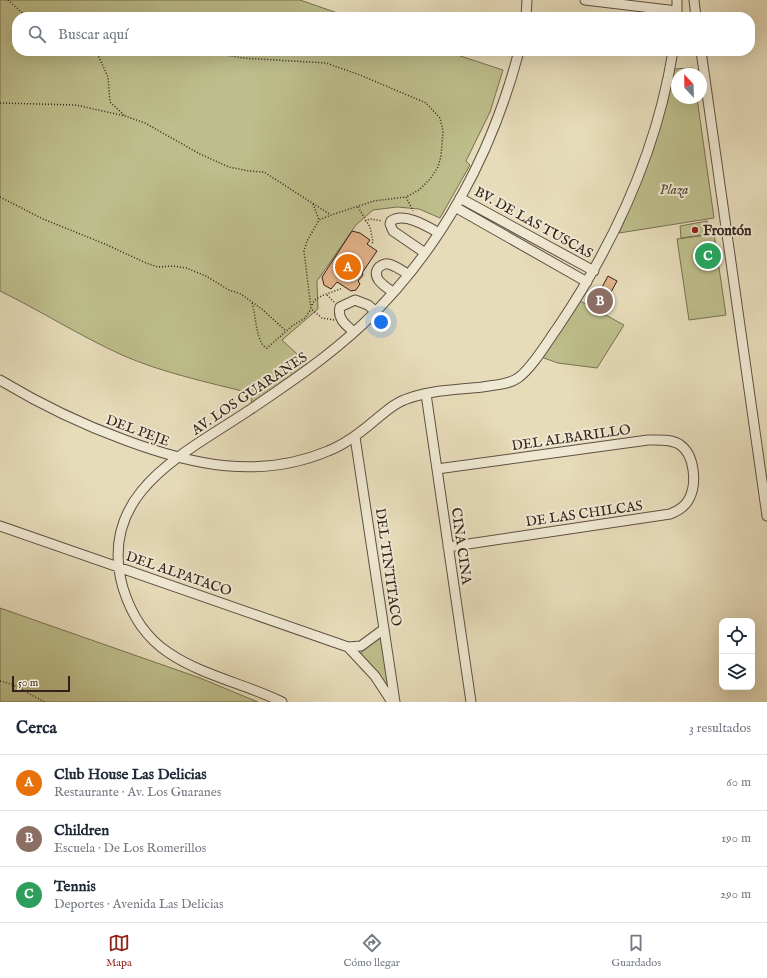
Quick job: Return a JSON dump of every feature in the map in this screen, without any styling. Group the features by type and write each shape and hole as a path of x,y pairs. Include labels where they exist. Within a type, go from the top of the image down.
{"street":[{"path":"526,12 527,0"},
{"path":"585,0 664,12"},
{"path":"677,0 677,12"},
{"path":"694,0 695,12"},
{"name":"AV. LOS GUARANES","path":"282,702 189,664 161,647 149,636 130,607 122,584 119,567 120,540 128,512 146,485 166,465 301,375 376,312 425,253 455,208 482,156 500,115 518,56"},
{"name":"DEL PEJE","path":"0,380 84,425 176,458 227,466 244,467 276,465 315,456 340,446 355,437 399,402 426,394 498,384 513,380 523,373 546,344 594,271 614,232 642,167 664,94 672,56"},
{"path":"702,56 767,516"},
{"name":"BV. DE LAS TUSCAS","path":"460,198 594,271"},
{"name":"BV. DE LAS TUSCAS","path":"455,208 587,282"},
{"path":"425,253 393,231 390,223 394,219 398,218 412,220 428,226 439,233"},
{"path":"393,292 380,282 377,273 378,269 385,264 388,264 408,274"},
{"path":"354,332 342,320 339,311 340,307 356,300 368,305 376,312"},
{"name":"CINA CINA","path":"426,394 471,702"},
{"name":"DEL TINTITACO","path":"355,437 384,629 393,702"},
{"name":"DEL ALBARILLO","path":"437,469 648,440 672,441 679,444 688,454 692,469"},
{"name":"DE LAS CHILCAS","path":"448,547 670,514 677,511 689,499 692,488 692,469"},
{"name":"DEL ALPATACO","path":"0,526 348,647 359,657 375,676 393,702"},
{"path":"359,657 361,646 384,629"},
{"name":"DEL ALPATACO","path":"348,647 361,646"}],"path":[{"path":"8,0 21,12"},
{"path":"98,56 108,77 110,102 116,110 125,116"},
{"path":"231,56 242,58 326,63 360,75 426,103 440,118 443,131 438,167 430,179 419,190 406,197 374,201 331,214 318,220 304,251 311,309 322,318 330,321 342,320"},
{"path":"0,103 76,105 125,116 145,123 200,154 229,167 264,172 331,214"},
{"path":"0,197 43,219 105,244 146,263 158,267 173,266 186,268 241,294 273,318 286,331"},
{"path":"406,197 413,211 412,220"},
{"path":"312,202 318,220"},
{"path":"358,207 365,221 370,227 373,242 371,244"},
{"path":"365,221 370,219 390,223"},
{"path":"252,303 258,336 264,348 271,346 286,331 305,318 311,309 313,302 319,297 342,288"},
{"path":"0,681 9,682 21,688 32,697 45,702"}],"green space":[{"path":"0,0 300,0 335,12 12,12 12,56 460,56 503,70 490,112 466,161 470,165 440,218 419,209 397,207 373,210 356,225 317,281 318,309 282,340 309,365 252,404 250,393 185,377 122,355 0,291"},
{"name":"Plaza","path":"671,75 671,104 698,104 714,218 619,233 631,205"},
{"name":"Frontón","path":"707,221 709,234 681,238 680,226"},
{"path":"714,234 726,315 689,320 677,239"},
{"path":"580,301 624,325 597,368 558,363 541,357"},
{"path":"0,608 200,678 258,702 0,702"},
{"path":"380,637 382,638 389,692 361,654 363,649"}],"building":[{"path":"352,231 360,233 370,240 367,244 377,251 362,273 363,275 358,281 360,284 356,290 351,291 337,282 331,289 324,285 322,277"},
{"path":"608,276 617,281 609,296 600,291"}],"place":[{"name":"Frontón","path":"695,230"},
{"name":"Tennis","path":"708,256"},
{"name":"Club House Las Delicias","path":"348,267"},
{"name":"Children","path":"600,301"}]}
